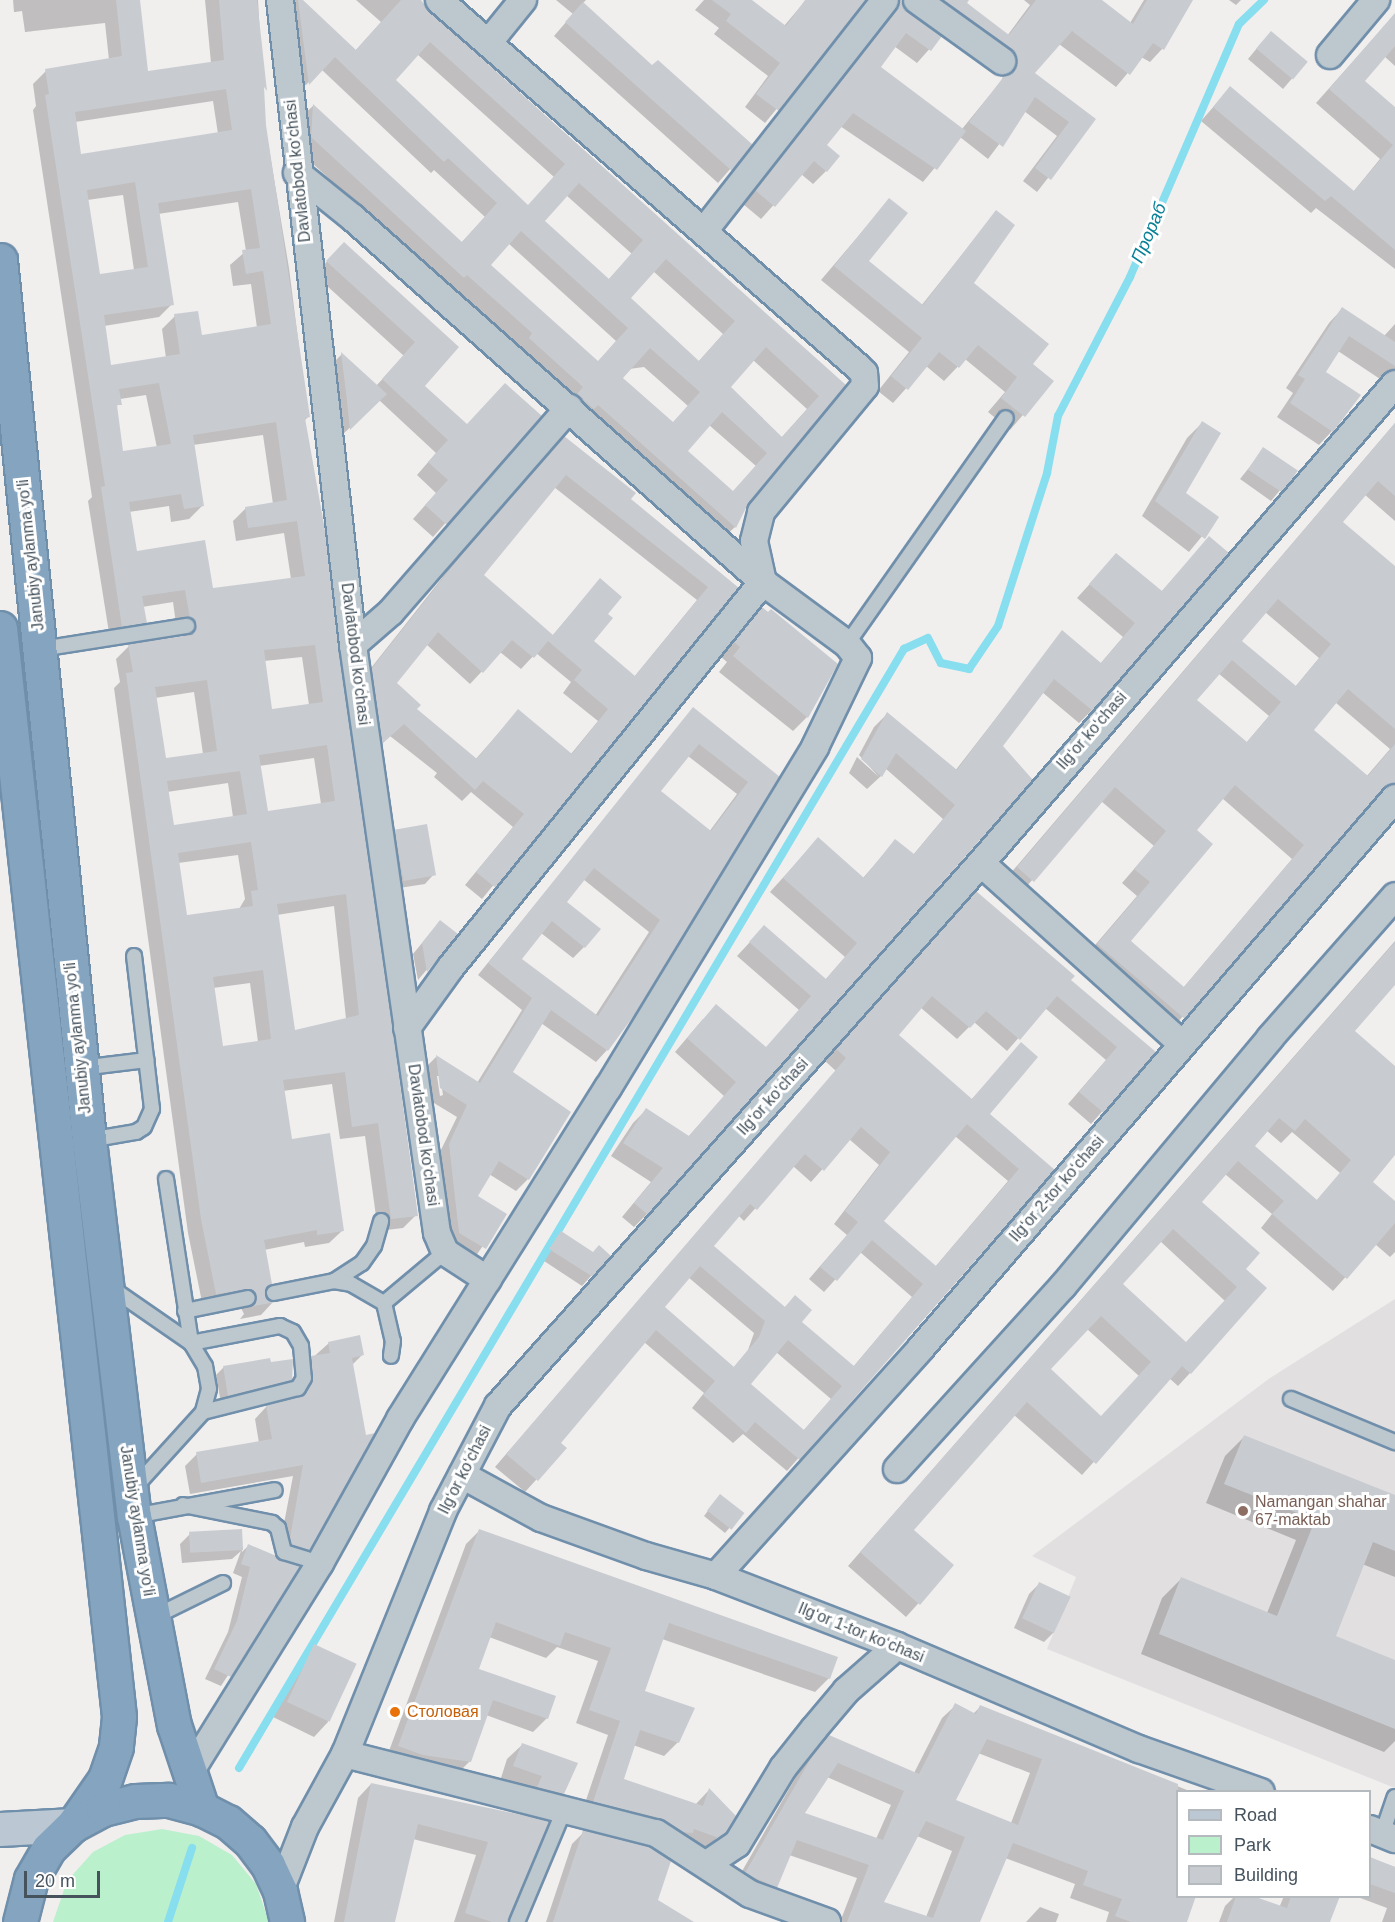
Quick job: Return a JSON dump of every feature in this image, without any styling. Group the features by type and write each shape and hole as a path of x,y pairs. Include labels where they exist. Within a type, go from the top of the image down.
{"highway":[{"name":"Janubiy aylanma yoʻli","path":"0,260 88,1140 133,1504 152,1618 174,1725 202,1809"},
{"name":"Janubiy aylanma yoʻli","path":"0,628 9,793 119,1717 116,1747 105,1779 73,1826"},
{"path":"20,1922 31,1879 48,1849 73,1826 103,1809 135,1801 169,1800 202,1809 228,1822 250,1841 268,1864 283,1906"}],"main road":[{"path":"0,1829 73,1826"}],"street":[{"name":"Davlatobod koʻchasi","path":"280,0 297,173 353,645 437,1233 445,1252"},
{"path":"439,0 864,373 866,386 761,512 754,541 763,582"},
{"path":"489,42 524,0"},
{"path":"704,231 885,0"},
{"path":"917,0 1002,60"},
{"path":"1330,55 1376,0"},
{"path":"190,1772 320,1563 400,1419 488,1280 815,747 858,658 847,644 763,582 569,408 297,173"},
{"name":"Ilgʻor koʻchasi","path":"283,1906 305,1827 345,1754 443,1511 498,1407 981,863 1395,384"},
{"path":"353,645 391,612 569,408"},
{"path":"407,1028 451,967 763,582"},
{"name":"Ilgʻor 2-tor koʻchasi","path":"716,1576 921,1348 1395,798"},
{"path":"981,863 1182,1044"},
{"path":"897,1469 1063,1286 1270,1038 1395,896"},
{"path":"445,1252 488,1280"},
{"name":"Ilgʻor 1-tor koʻchasi","path":"462,1475 541,1518 646,1556 716,1576 897,1646 1139,1749 1258,1790"},
{"path":"707,1864 737,1844 783,1768 814,1729 846,1691 897,1646"},
{"path":"345,1754 565,1808 656,1833 750,1894 827,1922"}],"lane":[{"path":"847,644 1006,418"},
{"path":"40,649 187,626"},
{"path":"88,1140 127,1136 144,1126 152,1109 134,956"},
{"path":"81,1068 147,1060"},
{"path":"133,1504 203,1412 209,1389 205,1366 191,1343 166,1179"},
{"path":"274,1293 333,1281 362,1263 374,1246 381,1221"},
{"path":"384,1303 445,1252"},
{"path":"333,1281 351,1284 384,1303 393,1341 391,1356"},
{"path":"105,1284 191,1343 280,1326 293,1332 301,1346 304,1378 298,1388 203,1412"},
{"path":"185,1311 248,1298"},
{"path":"1291,1399 1395,1442"},
{"path":"183,1505 275,1490"},
{"path":"133,1504 183,1505 272,1523 278,1528 284,1552 320,1563"},
{"path":"152,1618 223,1583"},
{"path":"1382,1834 1395,1797"},
{"path":"518,1922 565,1808"}],"shaded area":[{"name":"Namangan shahar 67-maktab","path":"1395,1299 1395,1788 1047,1649 1076,1577 1032,1556 1270,1378"}],"green space":[{"path":"162,1829 199,1836 232,1855 256,1884 269,1922 53,1922 67,1881 93,1852 125,1835"}],"building":[{"path":"116,0 140,0 148,71 224,60 219,0 257,0 267,91 264,87 266,125 310,417 305,418 326,536 418,1216 391,1219 378,1123 352,1127 345,1072 283,1080 292,1139 330,1133 344,1231 317,1235 317,1230 264,1240 272,1284 265,1294 276,1302 249,1307 257,1300 251,1290 216,1294 201,1219 126,673 133,672 128,644 193,635 196,624 190,618 185,590 142,596 147,623 122,627 101,487 105,486 45,95 49,94 45,69 122,56","holes":["226,89 232,130 81,154 75,112","135,182 148,267 100,274 87,190","251,189 260,248 242,250 246,274 263,271 271,324 202,335 198,311 174,314 180,354 111,365 104,315 174,305 158,203","159,383 171,444 123,451 117,405 122,405 119,389","276,422 287,500 245,507 248,528 297,521 305,576 213,588 205,540 137,551 129,502 181,494 184,509 204,506 193,435","315,645 323,702 272,709 264,650","207,680 217,751 166,758 155,687","327,745 335,801 268,811 259,755","240,771 247,814 174,825 167,781","251,842 258,890 251,891 253,906 187,915 178,853","346,894 359,1015 295,1030 277,904","263,970 271,1039 223,1046 213,977"]},
{"path":"298,0 303,0 356,50 401,0 421,0 429,11 846,385 749,502 736,528 598,405 594,409 577,394 583,387 529,338 532,333 467,275 464,278 311,137 313,104 462,242 497,203 448,158 444,162 335,57 309,85","holes":["430,42 565,164 528,205 396,80","579,183 643,240 609,279 545,221","521,231 628,328 598,361 491,265","666,259 735,321 699,361 631,298","766,347 819,396 782,437 731,387","650,348 700,392 673,422 623,378","722,412 767,453 733,491 688,451"]},
{"path":"712,0 752,0 786,26 805,0 866,0 779,111 756,94 780,63 726,21 731,14"},
{"path":"900,0 908,12 942,36 931,51 906,33 881,67 966,131 937,170 853,113 827,145 840,156 827,172 814,161 775,207 755,190 897,9"},
{"path":"943,0 969,0 967,3 1009,35 1036,0 1102,0 1133,24 1147,0 1193,0 1164,50 1153,43 1130,75 1072,31 1035,73 1096,119 1051,180 1035,168 1069,122 1035,97 1003,147 969,122 1005,75 1014,69 1016,55"},
{"path":"583,2 652,65 658,60 753,145 732,171 565,22"},
{"path":"1395,13 1395,46 1365,81 1395,107 1395,250 1331,196 1325,201 1213,107 1230,86 1354,191 1393,145 1329,89"},
{"path":"1271,31 1308,62 1293,79 1256,49"},
{"path":"889,198 908,213 869,261 923,305 996,210 1015,225 974,283 1049,344 1033,364 1054,381 1025,417 1001,398 1017,377 978,345 959,368 939,352 908,390 891,376 922,338 834,266"},
{"path":"344,242 459,347 425,386 467,424 505,383 542,416 447,525 425,505 448,480 428,462 448,440 382,379 415,342 326,261"},
{"path":"1342,307 1395,342 1395,366 1349,336 1326,372 1361,395 1333,432 1290,403 1305,379 1298,375"},
{"path":"341,352 387,394 350,430 347,401"},
{"path":"1202,421 1221,433 1186,493 1219,517 1205,539 1155,501"},
{"path":"1395,423 1395,496 1378,481 1343,522 1395,566 1395,729 1348,689 1314,730 1368,776 1395,744 1395,783 1384,788 1185,1019 1097,944 1150,882 1134,869 1166,831 1115,787 1034,882 1017,867","holes":["1278,599 1331,644 1296,686 1242,641","1232,660 1281,702 1247,742 1197,700","1235,785 1304,845 1184,987 1131,941 1213,844 1197,830"]},
{"path":"564,436 636,493 631,499 739,588 496,888 476,872 524,814 483,781 475,790 404,724 382,744 372,668 469,545","holes":["566,475 708,587 635,676 594,641 613,618 608,614 622,597 600,578 553,635 484,575","438,632 483,673 512,640 534,658 548,641 582,670 574,680 608,709 572,754 518,709 477,759 417,709 421,705 397,683"]},
{"path":"1263,447 1298,470 1283,493 1248,469"},
{"path":"1209,536 1229,553 1093,711 1054,679 1003,746 1033,780 648,1215 634,1203 663,1168 623,1143 646,1108 689,1136 736,1082 687,1038 716,1004 766,1047 811,996 749,942 764,925 826,979 857,943 783,878 818,837 864,878 895,839 914,854 955,805 896,753 882,777 861,759 887,712 957,770 1062,630 1101,663 1135,623 1089,584 1116,553 1162,591"},
{"path":"762,607 768,612 771,609 838,664 808,718 733,656 740,647 734,642"},
{"path":"693,707 780,777 635,1014 608,1051 551,1010 513,1072 571,1112 529,1180 499,1161 478,1196 507,1214 486,1249 459,1233 449,1144 467,1105 440,1088 436,1055 480,1083 532,998 488,963","holes":["699,744 748,782 711,831 661,791","594,868 660,920 598,1016 522,959 552,921 585,948 601,929 567,902"]},
{"path":"427,824 436,875 404,881 395,830"},
{"path":"976,891 1075,976 1071,980 1156,1052 1104,1113 1079,1092 1117,1047 1057,996 1020,1040 986,1011 970,1028 932,996 899,1035 972,1099 1021,1042 1038,1057 990,1114 1055,1170 800,1460 755,1422 746,1433 703,1395 715,1381 656,1330 561,1443 567,1448 538,1481 506,1454 846,1058 836,1049","holes":["967,1124 1019,1169 936,1266 884,1221","861,1127 890,1152 845,1211 858,1222 820,1267 837,1281 872,1240 923,1284 854,1366 802,1322 812,1310 795,1295 785,1307 714,1246 750,1204 757,1210 805,1154 824,1171","700,1266 765,1321 759,1337 734,1367 665,1307","788,1340 842,1386 804,1430 751,1384"]},
{"path":"440,920 458,934 427,972 422,943"},
{"path":"1395,942 1395,985 1355,1031 1395,1066 1395,1155 1373,1182 1395,1201 1395,1223 1347,1279 1272,1214 1284,1201 1238,1161 1202,1202 1260,1253 1246,1269 1267,1288 1191,1374 1182,1366 1096,1464 1027,1402 914,1530 954,1565 920,1605 860,1552","holes":["1279,1118 1295,1131 1305,1119 1351,1160 1317,1200 1255,1146","1173,1229 1237,1287 1186,1342 1123,1284","1101,1316 1151,1362 1101,1416 1051,1369"]},
{"path":"561,1231 593,1252 599,1245 611,1256 593,1277 549,1249"},
{"path":"360,1335 364,1355 352,1358 366,1435 375,1433 310,1550 291,1545 290,1538 303,1465 201,1483 196,1452 272,1439 266,1405 305,1393 313,1378 311,1356 330,1353 328,1342"},
{"path":"270,1358 271,1362 293,1359 292,1380 228,1396 223,1366"},
{"path":"1244,1435 1395,1495 1395,1551 1373,1542 1336,1636 1395,1660 1395,1729 1159,1634 1181,1577 1277,1616 1315,1520 1224,1484"},
{"path":"720,1494 744,1513 731,1530 707,1511"},
{"path":"242,1529 243,1550 190,1553 189,1532"},
{"path":"479,1529 838,1657 830,1679 669,1623 645,1691 695,1708 679,1743 640,1730 624,1779 703,1806 709,1788 736,1816 726,1833 719,1838 694,1829 693,1833 681,1832 660,1818 593,1802 620,1721 589,1710 611,1648 565,1632 560,1646 496,1622 479,1669 556,1696 548,1719 493,1700 471,1762 423,1755 398,1746"},
{"path":"248,1544 300,1566 231,1677 214,1669 237,1621 250,1567 241,1564"},
{"path":"1039,1582 1071,1597 1054,1633 1022,1618"},
{"path":"314,1644 357,1664 330,1722 287,1702"},
{"path":"955,1703 976,1714 980,1705 1178,1784 1178,1790 1176,1790 1176,1898 1195,1898 1187,1922 1131,1922 1115,1916 1122,1899 1083,1885 1088,1871 1013,1843 980,1922 847,1922 869,1865 797,1840 777,1888 745,1873 814,1753 829,1735 919,1774","holes":["987,1739 1042,1759 1018,1825 956,1800","838,1763 904,1791 883,1840 805,1813","926,1821 965,1837 933,1918 884,1902"]},
{"path":"522,1743 578,1763 564,1794 537,1787 542,1776 513,1766"},
{"path":"371,1783 550,1821 508,1922 492,1922 465,1913 488,1842 418,1824 395,1922 344,1922"},
{"path":"583,1830 650,1847 671,1861 658,1900 694,1922 553,1922"},
{"path":"1371,1857 1395,1867 1395,1893 1371,1884"},
{"path":"1235,1898 1259,1898 1287,1908 1290,1898 1339,1898 1330,1922 1227,1922"}],"waterway":[{"name":"Прораб","path":"239,1768 904,649 928,638 941,663 969,669 998,626 1047,473 1058,416 1130,277 1239,24 1264,0"},
{"path":"168,1922 192,1848"}],"place":[{"name":"Namangan shahar 67-maktab","path":"1243,1511"},
{"name":"Столовая","path":"395,1712"}]}
